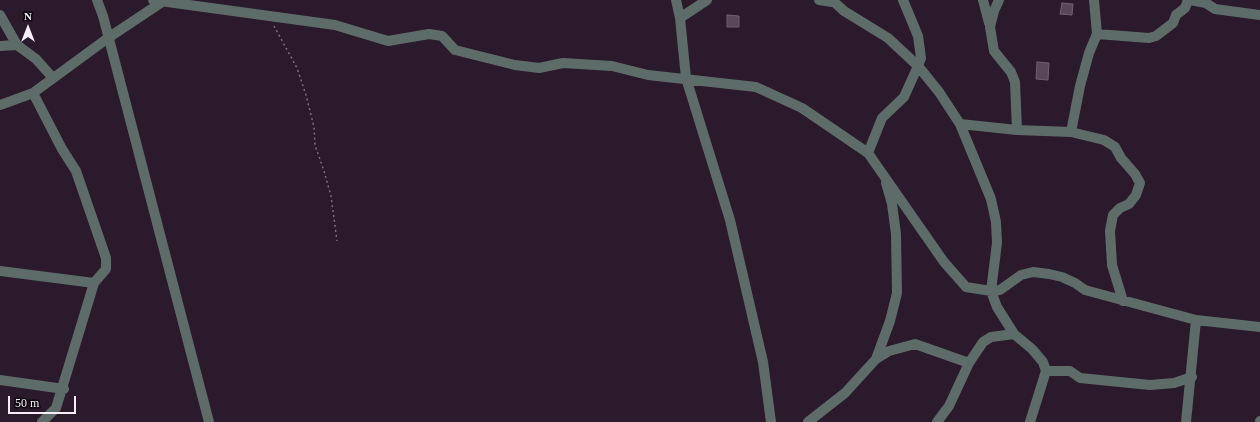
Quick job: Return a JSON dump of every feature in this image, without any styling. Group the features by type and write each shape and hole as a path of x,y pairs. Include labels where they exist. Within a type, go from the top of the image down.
{"street":[{"path":"97,0 208,422"},
{"path":"676,0 680,18 686,78 730,220 763,362 771,422"},
{"path":"680,18 707,0"},
{"path":"819,0 832,1 888,38 918,66 939,92 960,124 987,187 996,222 998,243 990,291 997,307 1014,334 1043,362 1046,371 1030,422"},
{"path":"868,153 882,118 904,98 920,58 918,36 903,0"},
{"path":"983,0 994,51 1011,72 1015,82 1017,130"},
{"path":"990,27 994,11 999,0"},
{"path":"1071,132 1089,53 1097,34 1094,0"},
{"path":"1097,34 1149,38 1156,36 1173,23 1176,15 1185,8 1189,0 1206,3 1215,9 1260,15"},
{"path":"0,105 33,93 158,1 266,16 299,18 335,25 388,41 429,34 442,36 455,50 515,65 539,68 563,63 612,66 648,75 686,78 756,87 802,108 868,153 944,262 966,287 990,291 1000,290 1022,275 1033,272 1062,277 1085,290 1196,320 1260,327"},
{"path":"0,15 17,45 36,59 53,78"},
{"path":"0,46 17,45"},
{"path":"33,93 62,149 76,171 106,258 106,269 94,283 67,372 64,389 56,408 42,422"},
{"path":"960,124 1017,130 1071,132 1111,143 1127,167 1138,179 1139,186 1136,195 1129,204 1120,208 1114,215 1110,231 1112,265 1124,301"},
{"path":"876,359 890,320 897,293 896,234 892,204 884,177"},
{"path":"0,270 94,283"},
{"path":"1186,422 1192,377 1196,320"},
{"path":"937,422 948,406 969,363 983,342 991,338 1014,334"},
{"path":"808,422 845,393 876,359 889,351 915,344 969,363"},
{"path":"1046,371 1070,371 1080,378 1150,385 1174,383 1192,377"},
{"path":"0,380 64,389"}],"path":[{"path":"266,16 278,33 297,68 306,95 314,127 315,145 331,196 337,241"}],"building":[{"path":"1062,3 1073,4 1072,15 1060,14"},
{"path":"727,15 739,16 739,27 727,27"},
{"path":"1037,62 1049,63 1048,80 1036,79"}]}
